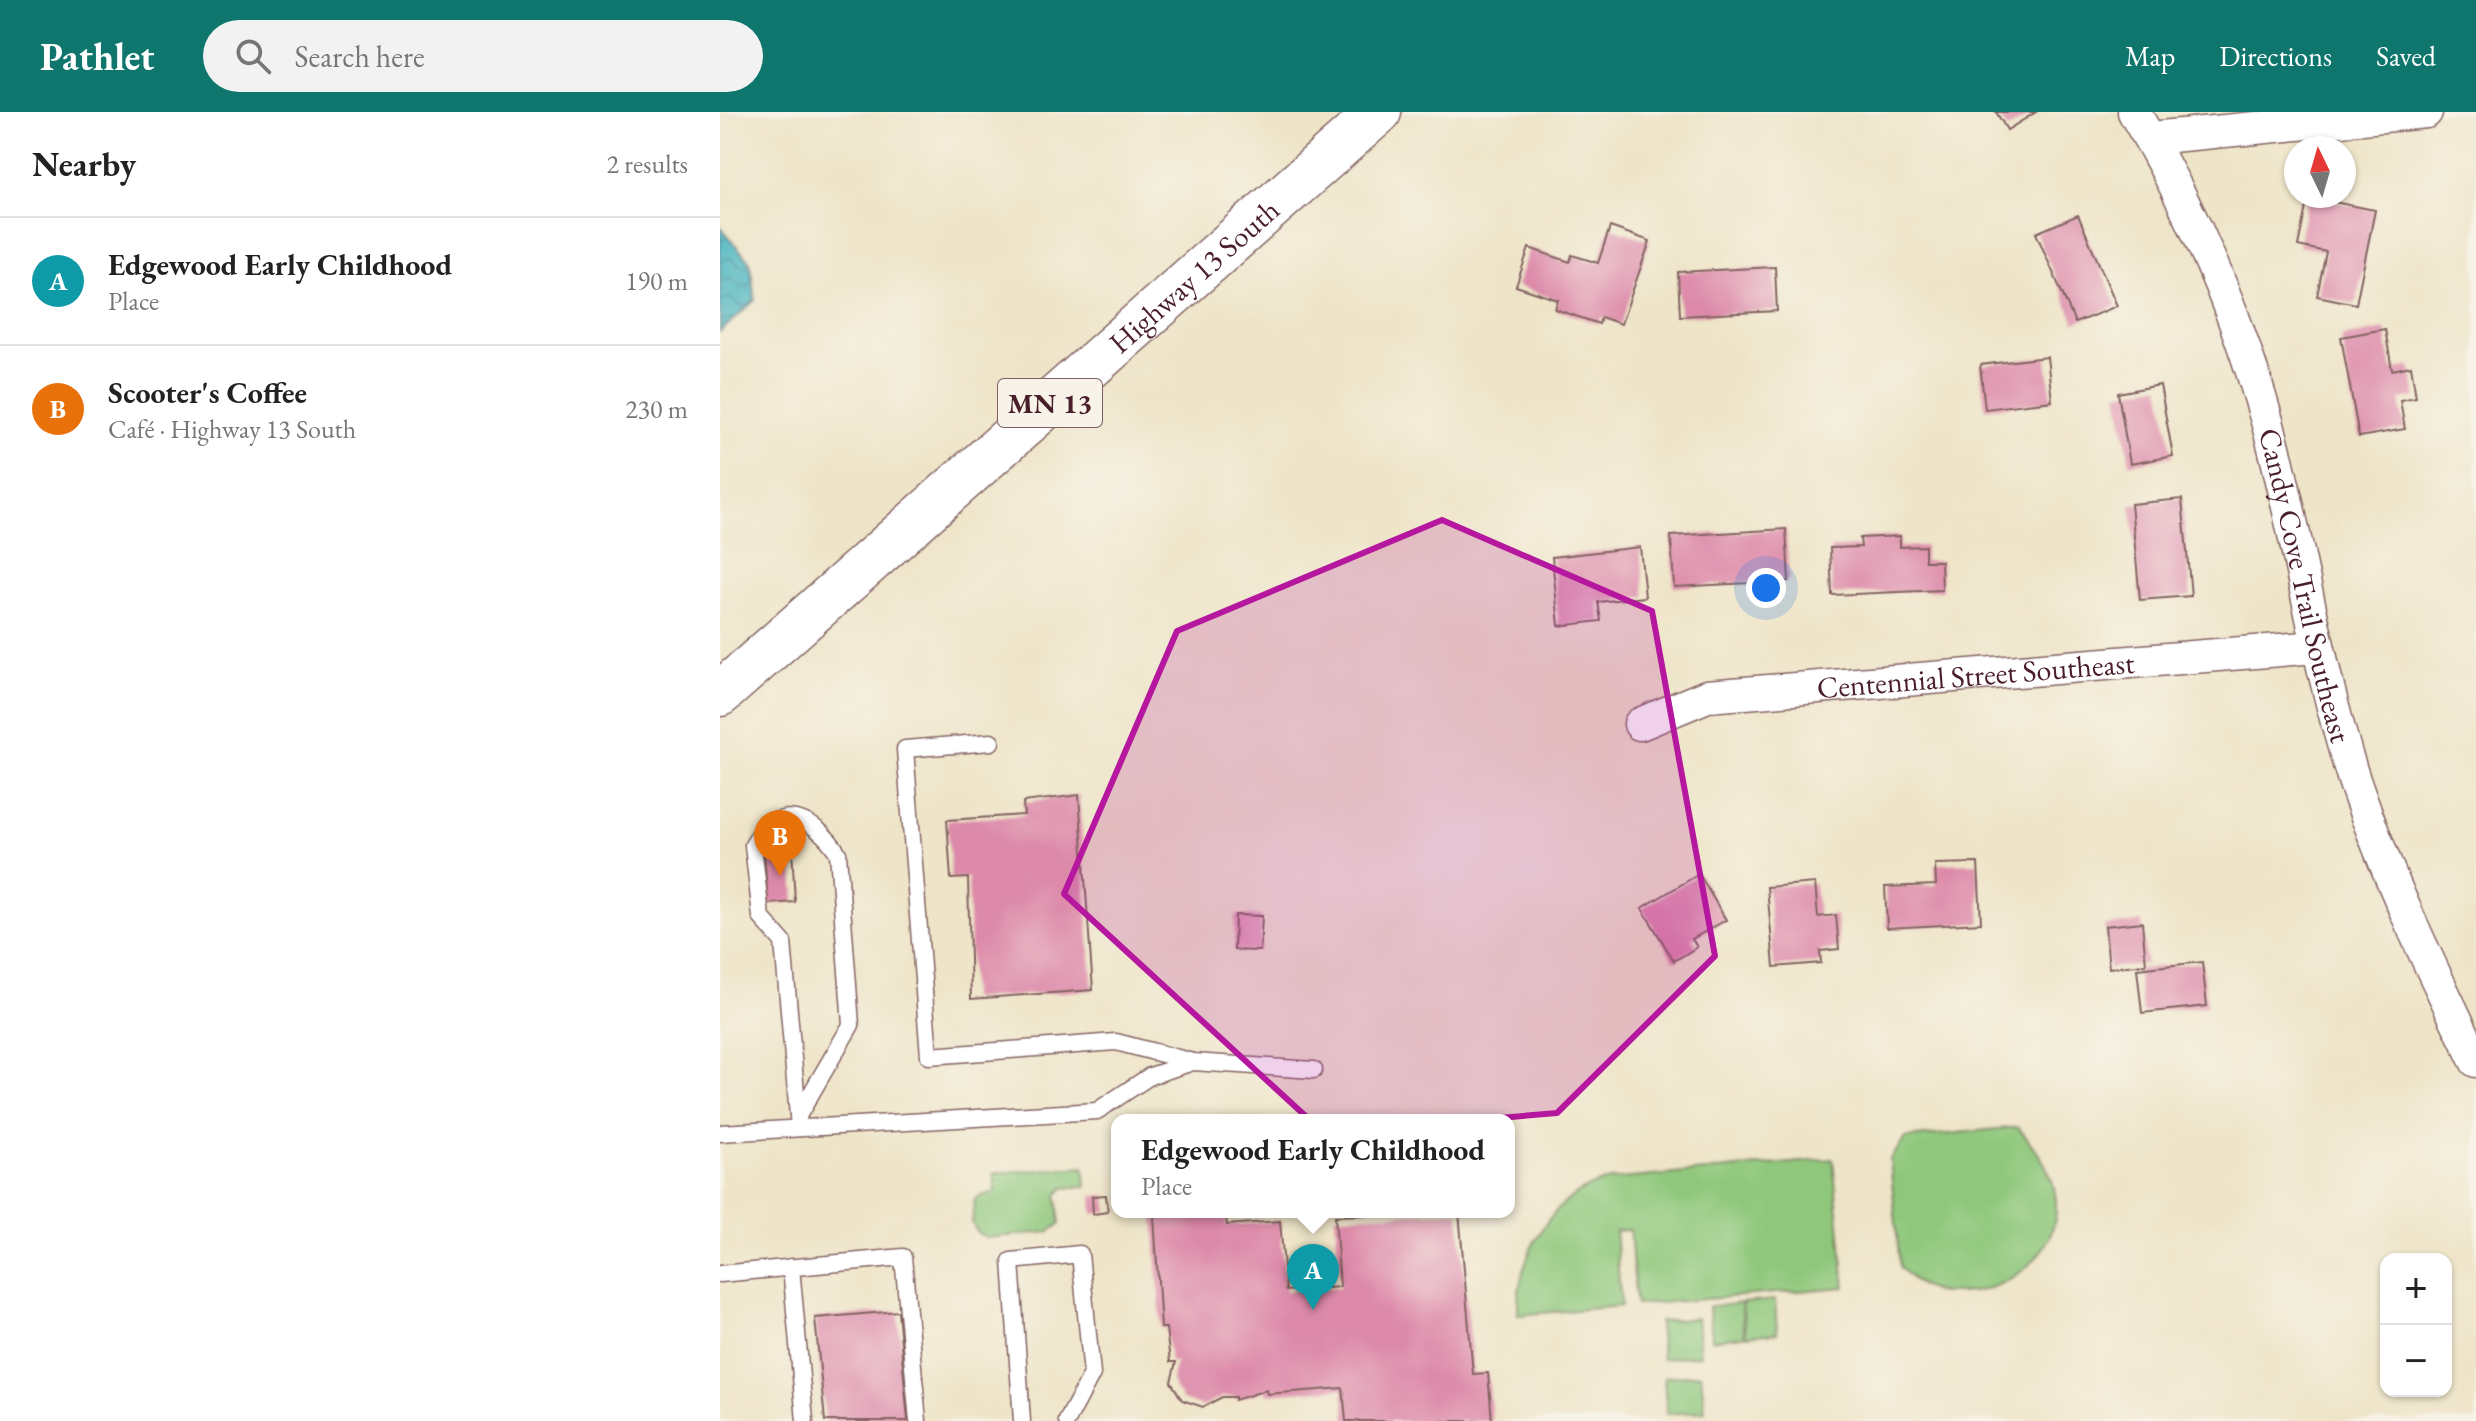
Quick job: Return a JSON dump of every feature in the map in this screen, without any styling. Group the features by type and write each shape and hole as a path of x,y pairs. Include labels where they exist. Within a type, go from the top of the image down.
{"main road":[{"name":"Highway 13 South","path":"720,694 1379,112"}],"street":[{"path":"2142,125 2426,112"},
{"name":"Candy Cove Trail Southeast","path":"2142,125 2231,307 2274,447 2317,647 2355,783 2407,918 2476,1061"},
{"name":"Centennial Street Southeast","path":"1640,724 1707,696 2317,647"}],"lane":[{"path":"991,742 905,749 929,1056 1116,1042 1193,1062 1314,1070"},
{"path":"782,818 808,823 831,841 838,853 852,1006 848,1035 799,1122 783,942 761,917 753,845 769,823 782,818"},
{"path":"720,1133 799,1122 1097,1111 1150,1076 1193,1062"},
{"path":"1022,1421 1011,1261 1080,1254 1092,1374 1067,1421"},
{"path":"720,1274 903,1257 918,1421"},
{"path":"791,1267 805,1421"}],"highlighted area":[{"path":"1442,520 1652,611 1715,956 1557,1113 1324,1133 1064,894 1177,631"}],"green space":[{"path":"2018,1127 2049,1173 2055,1196 2055,1218 2049,1238 2038,1256 2022,1271 1982,1290 1937,1292 1922,1286 1900,1268 1890,1159 1906,1138"},
{"path":"1833,1159 1845,1287 1636,1305 1630,1230 1615,1231 1621,1306 1518,1315 1523,1271 1530,1250 1554,1214 1589,1187 1610,1180"},
{"path":"1084,1167 1086,1186 1064,1188 1057,1195 1060,1224 1049,1232 986,1238 978,1233 972,1223 975,1199 995,1191 994,1173"},
{"path":"1775,1300 1777,1333 1746,1336 1742,1303"},
{"path":"1741,1303 1744,1336 1712,1340 1709,1307"},
{"path":"1697,1318 1700,1355 1662,1359 1659,1322"},
{"path":"1701,1374 1705,1411 1667,1414 1664,1377"}],"water":[{"path":"720,226 750,262 755,300 720,332"}],"building":[{"path":"1996,112 2036,112 2007,130"},
{"path":"2356,206 2375,210 2356,304 2317,296 2326,252 2298,246 2306,208"},
{"path":"2078,215 2117,306 2075,323 2036,233"},
{"path":"1610,227 1650,241 1621,324 1601,317 1599,324 1555,309 1558,300 1516,286 1529,248 1570,262 1572,255 1598,263"},
{"path":"1775,267 1777,311 1680,316 1678,272"},
{"path":"2385,329 2392,370 2411,366 2416,397 2400,400 2405,429 2359,437 2341,337"},
{"path":"2047,357 2052,401 1985,409 1980,365"},
{"path":"2160,385 2173,456 2130,464 2118,393"},
{"path":"2182,499 2191,596 2140,600 2131,504"},
{"path":"1786,529 1789,581 1674,587 1671,536"},
{"path":"1900,536 1900,547 1925,546 1925,561 1941,561 1942,590 1832,595 1830,548 1861,547 1860,538"},
{"path":"1640,547 1645,597 1598,602 1601,621 1559,626 1552,557"},
{"path":"1079,795 1093,990 971,999 968,878 951,879 947,820 1024,815 1023,802"},
{"path":"792,848 795,902 768,904 764,851"},
{"path":"1978,863 1981,923 1887,928 1885,887 1936,885 1935,864"},
{"path":"1699,874 1726,920 1692,939 1697,947 1674,961 1642,908"},
{"path":"1815,883 1818,917 1836,915 1839,949 1820,951 1821,963 1774,967 1767,887"},
{"path":"1235,915 1262,916 1260,951 1234,950"},
{"path":"2142,922 2146,964 2109,968 2105,926"},
{"path":"2202,962 2207,1006 2142,1013 2137,969"},
{"path":"1106,1195 1108,1212 1093,1214 1092,1196"},
{"path":"1154,1218 1226,1218 1227,1225 1280,1221 1286,1291 1340,1287 1335,1218 1460,1218 1473,1374 1488,1373 1492,1421 1346,1421 1343,1388 1267,1394 1266,1390 1235,1400 1235,1397 1222,1397 1203,1407 1182,1400 1171,1382 1176,1362 1170,1362 1166,1328 1161,1328"},
{"path":"898,1311 908,1421 825,1421 815,1318"}],"place":[{"name":"Scooter's Coffee","path":"780,876"},
{"name":"Edgewood Early Childhood","path":"1313,1310"}]}
